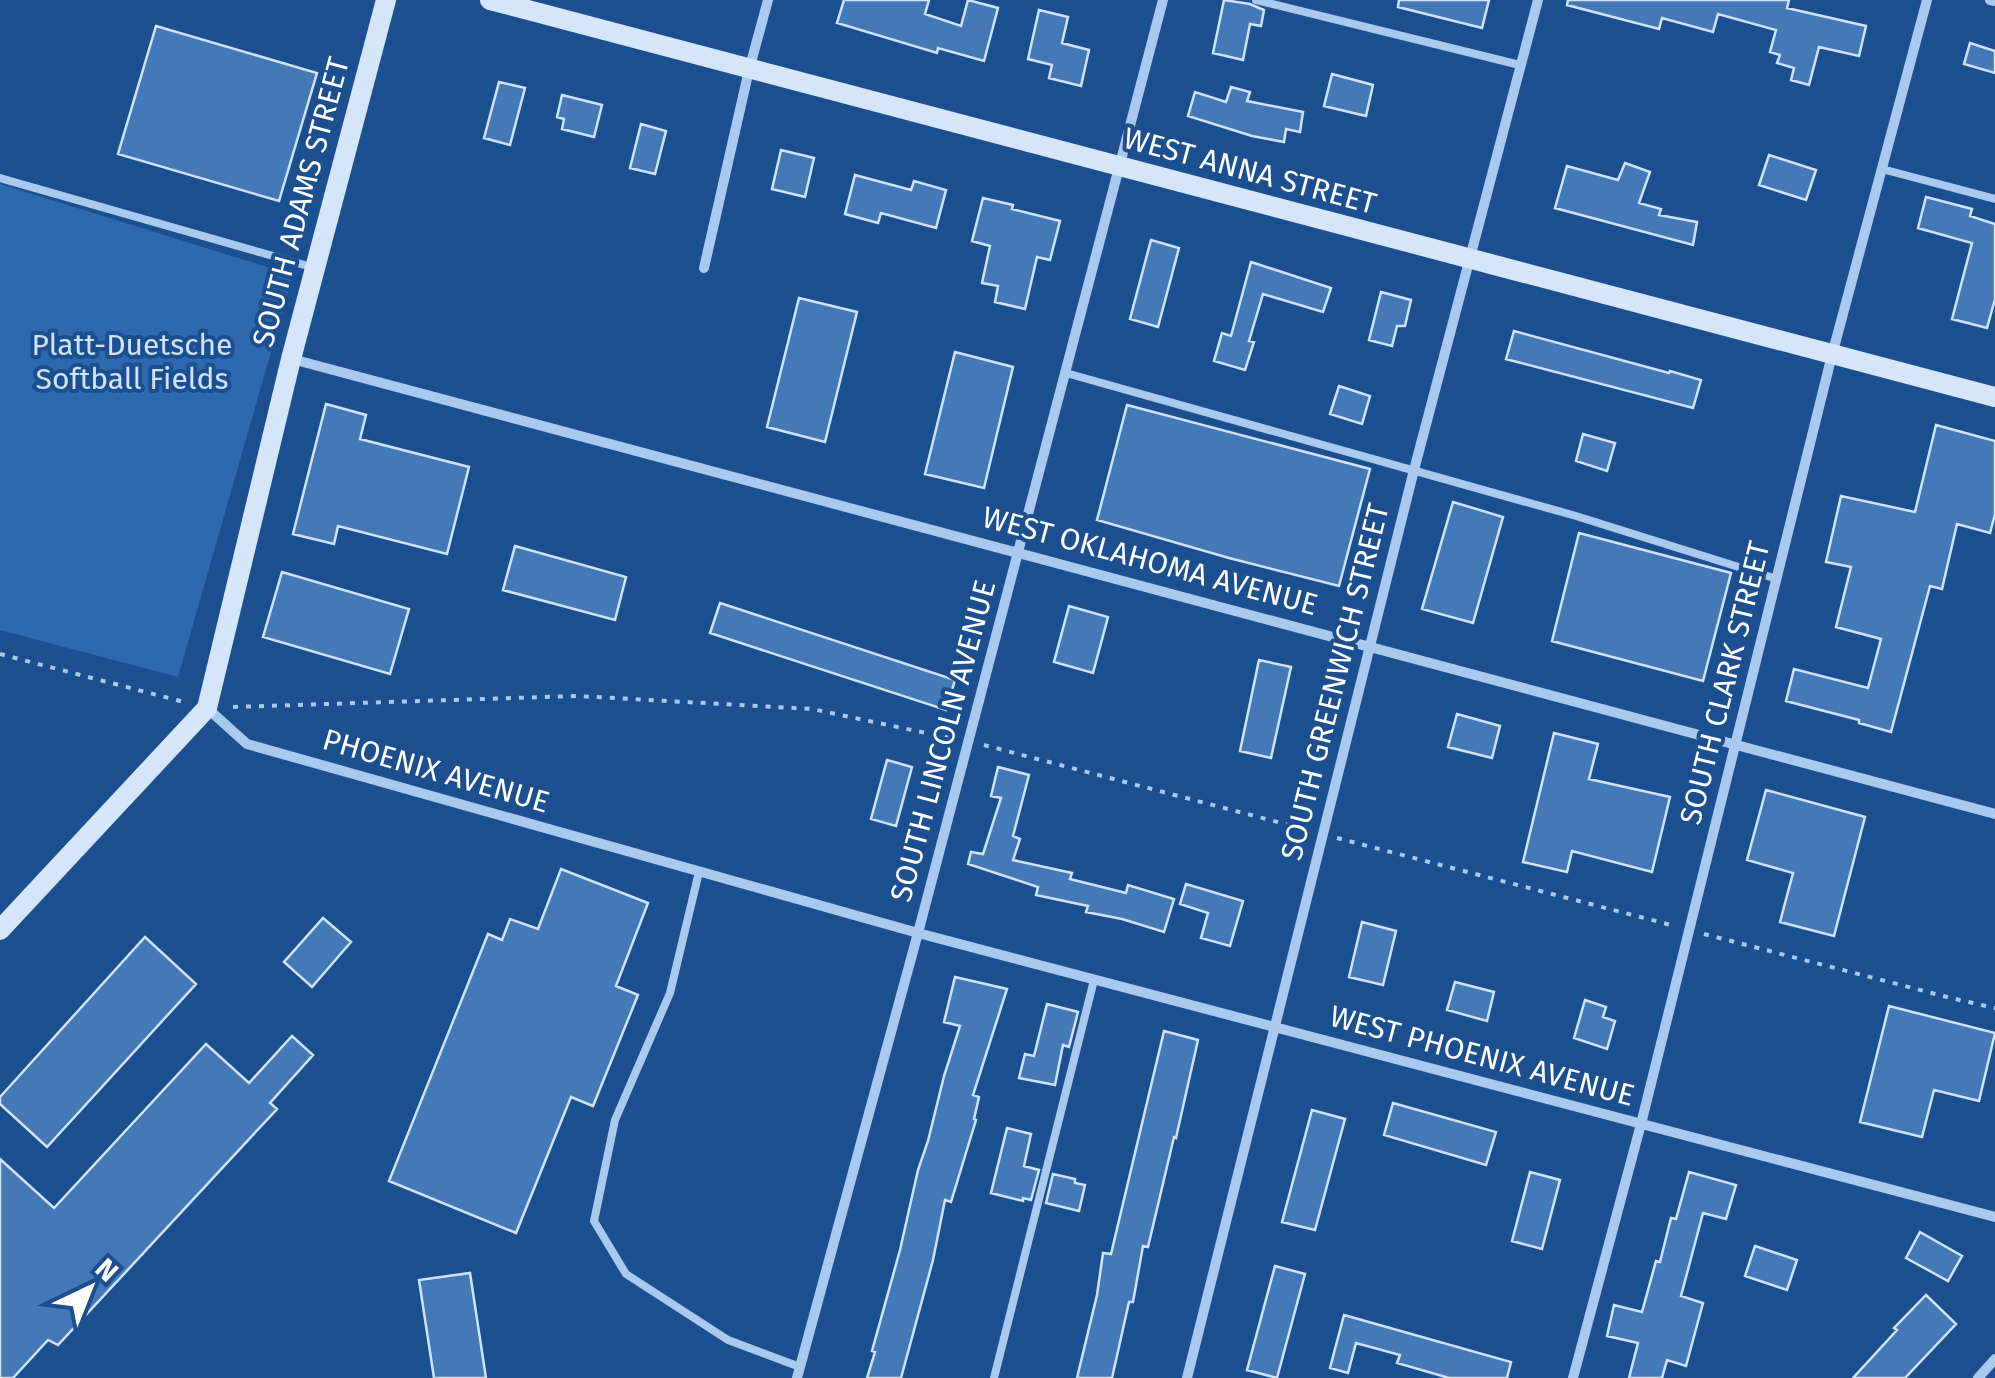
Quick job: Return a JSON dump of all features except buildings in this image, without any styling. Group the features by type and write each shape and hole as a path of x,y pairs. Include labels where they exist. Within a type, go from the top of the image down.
{"main road":[{"name":"SOUTH ADAMS STREET","path":"0,930 206,708 290,359 386,0"},
{"name":"WEST ANNA STREET","path":"490,0 1995,397"}],"street":[{"path":"704,268 768,0"},
{"name":"SOUTH LINCOLN AVENUE","path":"798,1372 969,742 1163,0"},
{"name":"SOUTH GREENWICH STREET","path":"1187,1378 1414,470 1538,0"},
{"name":"SOUTH CLARK STREET","path":"1573,1378 1641,1124 1832,355 1927,0"},
{"name":"WEST OKLAHOMA AVENUE","path":"290,359 1995,814"},
{"name":"PHOENIX AVENUE","path":"206,708 247,744 918,933"},
{"name":"WEST PHOENIX AVENUE","path":"918,933 1995,1218"},
{"path":"1978,1378 1995,1359"}],"lane":[{"path":"1256,0 1520,65"},
{"path":"1882,170 1995,199"},
{"path":"0,178 315,268"},
{"path":"1066,373 1576,516 1776,579"},
{"path":"700,872 670,993 615,1120 594,1221 626,1274 728,1340 798,1372"},
{"path":"994,1378 1094,980"}],"path":[{"path":"0,654 206,708 577,696 812,709 969,742 1995,1008"}],"green space":[{"name":"Platt-Duetsche Softball Fields","path":"0,184 293,275 178,677 0,630"}]}
